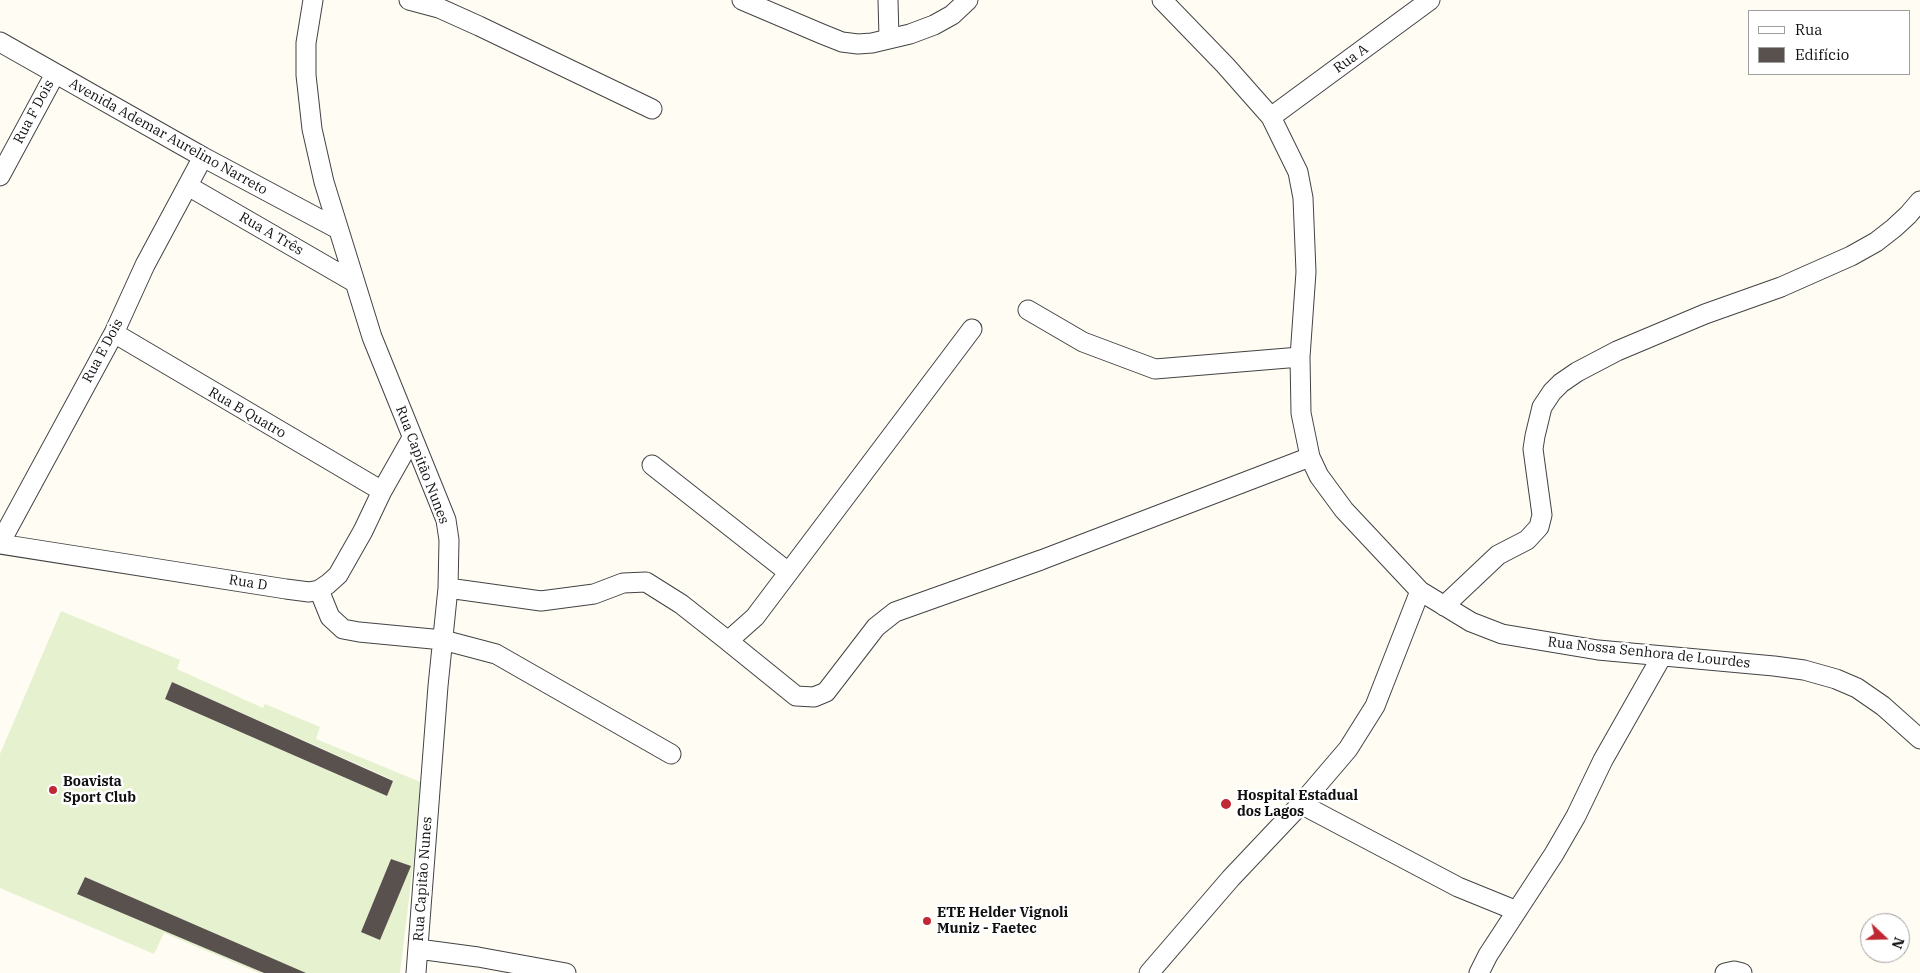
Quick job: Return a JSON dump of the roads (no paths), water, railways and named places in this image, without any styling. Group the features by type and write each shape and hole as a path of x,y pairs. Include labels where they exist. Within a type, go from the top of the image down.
{"street":[{"name":"Rua Capitão Nunes","path":"313,0 306,43 306,75 312,129 338,229 372,337 446,520 449,540 448,588 438,686 416,973"},
{"path":"409,0 438,8 479,26 652,109"},
{"path":"742,0 842,42 858,44 872,43 910,34 934,25 952,15 968,0"},
{"path":"888,0 888,38"},
{"name":"Rua Nossa Senhora de Lourdes","path":"1162,0 1225,65 1271,117 1298,172 1303,198 1306,272 1300,357 1302,414 1310,457 1319,476 1344,510 1420,591 1471,622 1502,634 1598,650 1804,670 1836,679 1858,688 1920,739"},
{"name":"Rua A","path":"1271,117 1430,0"},
{"name":"Avenida Ademar Aurelino Narreto","path":"0,42 204,157 338,229"},
{"name":"Rua F Dois","path":"0,176 55,74"},
{"name":"Rua E Dois","path":"0,543 114,334 145,265 204,157"},
{"name":"Rua A Três","path":"188,186 354,282"},
{"path":"1444,606 1498,555 1526,540 1539,526 1542,514 1533,449 1542,407 1561,383 1577,372 1617,351 1704,314 1781,287 1851,256 1876,242 1894,228 1920,201"},
{"path":"1028,310 1083,342 1155,369 1300,357"},
{"path":"728,641 755,617 972,329"},
{"name":"Rua B Quatro","path":"114,334 382,491"},
{"path":"412,438 338,574 319,590 330,616 343,628 359,632 443,640 496,654 671,754"},
{"path":"448,588 541,601 594,594 623,582 646,582 680,604 796,696 814,697 826,692 876,627 895,612 1041,560 1310,457"},
{"path":"652,465 788,572"},
{"name":"Rua D","path":"0,543 294,590 309,592 319,590"},
{"path":"1149,973 1231,878 1301,804 1348,749 1375,706 1420,591"},
{"path":"1479,973 1488,955 1572,824 1603,760 1662,656"},
{"path":"1301,804 1458,887 1517,912"},
{"path":"418,949 478,957 566,973"},
{"path":"1725,973 1734,971 1742,973"}],"place":[{"name":"Boavista Sport Club","path":"53,790"},
{"name":"Hospital Estadual dos Lagos","path":"1226,804"},
{"name":"ETE Helder Vignoli Muniz - Faetec","path":"927,921"}]}
